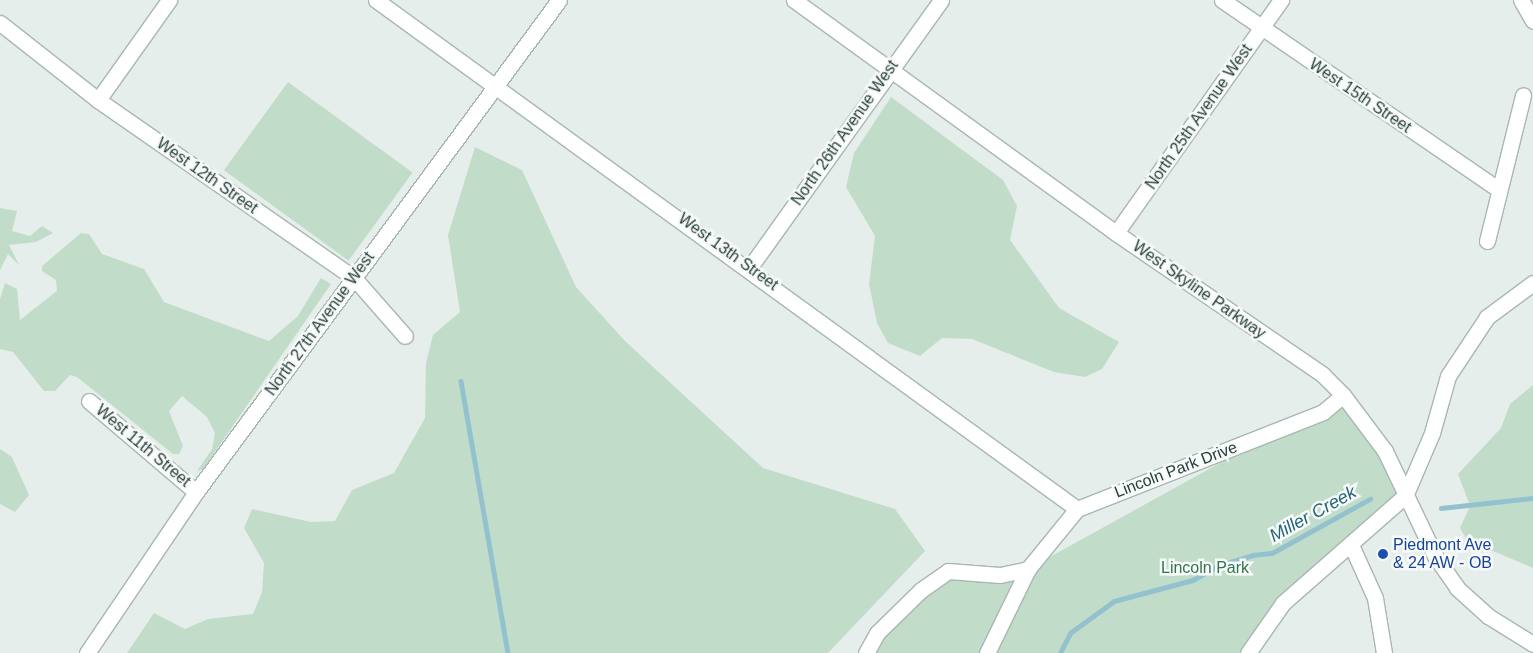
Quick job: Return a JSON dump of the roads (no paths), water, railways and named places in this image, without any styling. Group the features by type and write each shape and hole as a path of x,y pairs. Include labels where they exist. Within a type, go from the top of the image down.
{"street":[{"path":"98,100 169,0"},
{"name":"West 13th Street","path":"376,0 750,268 1077,509"},
{"name":"North 27th Avenue West","path":"87,653 196,492 559,0"},
{"name":"West Skyline Parkway","path":"794,0 888,70 1116,233 1323,375 1343,394 1385,451 1435,556 1457,588 1488,616 1533,644"},
{"name":"North 26th Avenue West","path":"750,268 888,70 941,0"},
{"name":"West 15th Street","path":"1222,0 1499,190"},
{"name":"North 25th Avenue West","path":"1116,233 1281,0"},
{"path":"1522,0 1533,21"},
{"name":"West 12th Street","path":"0,23 98,100 354,278 405,336"},
{"path":"1487,241 1522,95"},
{"path":"1248,653 1283,604 1352,547 1405,496 1432,433 1448,376 1487,317 1533,283"},
{"name":"Lincoln Park Drive","path":"987,653 1028,569 1077,509 1324,412 1343,394"},
{"name":"West 11th Street","path":"88,401 196,492"},
{"path":"1352,547 1375,598 1384,653"},
{"path":"866,653 884,627 921,590 948,571 1000,575 1028,569"}],"waterway":[{"path":"461,381 508,653"},
{"name":"Miller Creek","path":"1441,508 1533,498"},
{"name":"Miller Creek","path":"1060,653 1070,633 1114,601 1193,580 1217,566 1252,555 1272,553 1370,499"}],"place":[{"name":"Piedmont Ave & 24 AW - OB","path":"1383,554"}],"park label":[{"name":"Lincoln Park","path":"1205,568"}]}
